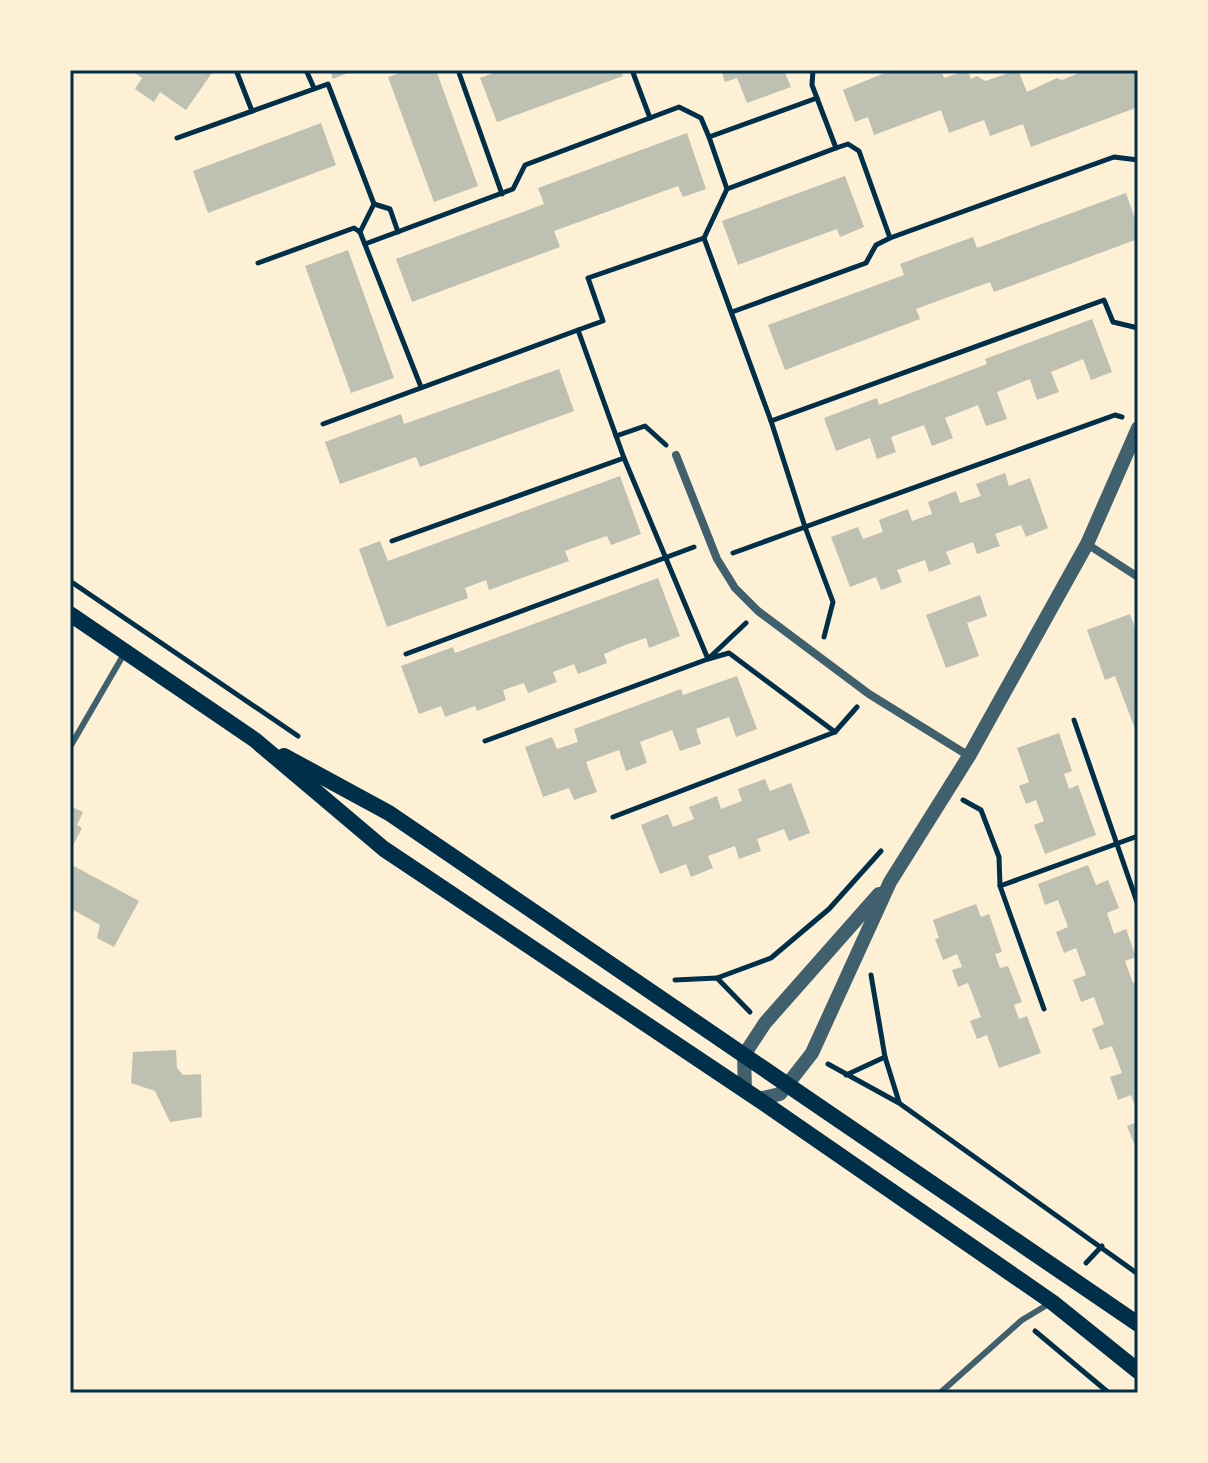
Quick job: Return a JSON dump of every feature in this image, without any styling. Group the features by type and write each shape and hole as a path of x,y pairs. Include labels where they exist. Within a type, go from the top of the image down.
{"main road":[{"path":"70,614 255,740 384,849 752,1094 1052,1302 1138,1371"},
{"path":"255,740 389,813 1138,1324"}],"street":[{"path":"890,882 765,1023 744,1055 752,1094 780,1094 812,1053 890,882 969,756 1087,544 1132,423"},
{"path":"676,455 717,559 735,588 758,611 869,694 969,756"},
{"path":"1087,544 1138,577"}],"lane":[{"path":"71,744 125,651"},
{"path":"940,1393 1022,1320 1052,1302"}],"path":[{"path":"236,70 252,111"},
{"path":"306,70 314,88"},
{"path":"458,70 502,194"},
{"path":"632,70 650,118"},
{"path":"813,70 812,85 836,148"},
{"path":"177,138 328,84 374,204 360,232"},
{"path":"709,137 817,98"},
{"path":"323,424 603,321 588,278 704,238 727,189 701,118 679,107 525,165 513,189 502,194 365,244"},
{"path":"727,189 848,144 859,151 890,238"},
{"path":"732,312 866,263 876,245 890,238 1114,157 1138,160"},
{"path":"374,204 390,209 398,232"},
{"path":"258,263 354,228 360,232 421,387"},
{"path":"704,238 833,602 819,656"},
{"path":"771,421 1104,300 1113,322 1138,328"},
{"path":"578,330 624,458 708,659"},
{"path":"717,559 1115,415 1132,423"},
{"path":"616,436 645,426 676,455"},
{"path":"392,541 624,458"},
{"path":"406,654 710,540"},
{"path":"70,581 307,742"},
{"path":"708,659 758,611"},
{"path":"485,741 729,653 835,732"},
{"path":"613,817 835,732 869,694"},
{"path":"1074,720 1138,905"},
{"path":"947,791 981,810 999,857 1000,886 1044,1009"},
{"path":"1000,886 1138,836"},
{"path":"662,975 675,980 717,978 771,958 829,909 883,850"},
{"path":"874,963 871,976 885,1057 899,1103"},
{"path":"717,978 740,1006 765,1023"},
{"path":"812,1053 845,1075 899,1103 1138,1274"},
{"path":"845,1075 885,1057"},
{"path":"1022,1320 1109,1393"}],"building":[{"path":"131,70 214,70 186,110 160,92 154,102 135,89 142,78"},
{"path":"330,70 355,70 333,79"},
{"path":"407,70 436,70 478,186 434,202 388,77"},
{"path":"502,70 620,70 623,76 497,122 480,78"},
{"path":"721,70 784,70 791,87 747,103 737,78 725,82"},
{"path":"892,70 941,70 944,78 968,70 971,79 977,76 985,81 1018,70 1027,92 1057,78 1062,80 1086,70 1138,70 1138,107 1031,147 1023,124 990,136 984,120 949,133 941,110 874,135 868,117 855,122 843,90"},
{"path":"321,123 336,165 208,213 193,171"},
{"path":"687,133 706,189 683,197 678,186 554,231 560,247 412,302 396,259 544,204 538,188"},
{"path":"845,176 864,227 840,237 837,229 738,265 722,221"},
{"path":"1126,193 1138,227 1138,239 994,292 990,282 916,309 920,319 785,370 768,325 904,275 900,264 924,255 973,237 977,248"},
{"path":"348,250 394,378 351,393 305,266"},
{"path":"1092,319 1112,372 1091,380 1083,359 1051,372 1059,392 1037,400 1030,379 997,392 1007,419 986,426 978,405 945,418 953,438 932,446 924,425 891,437 896,452 877,459 870,438 836,451 824,418 877,398 879,405 987,364 985,359"},
{"path":"559,369 574,411 420,467 416,457 340,484 325,442 401,414 404,424"},
{"path":"1005,473 1009,486 1030,478 1048,528 1026,537 1021,525 995,534 1000,546 977,554 973,542 946,552 951,564 929,572 925,560 897,570 902,582 881,590 876,577 850,587 831,537 858,527 863,539 883,532 879,520 908,509 912,521 932,514 928,502 956,491 960,503 981,496 976,484"},
{"path":"620,476 641,534 611,545 607,536 586,543 565,551 569,561 489,590 486,580 465,588 468,598 387,627 359,549 380,541 388,561"},
{"path":"658,578 680,636 649,648 646,638 625,645 604,654 607,663 578,674 574,664 553,672 557,682 528,693 524,683 503,690 506,700 477,711 475,706 445,717 441,706 419,714 401,666 453,647 455,653"},
{"path":"980,595 987,616 967,623 979,656 946,668 926,615"},
{"path":"1130,614 1138,635 1138,737 1115,676 1105,680 1087,630"},
{"path":"737,676 757,729 736,737 729,717 696,729 701,744 680,751 672,730 640,742 647,763 626,771 619,750 586,762 597,792 574,800 569,788 543,797 525,747 552,737 557,749 578,742 574,729 681,689 683,695"},
{"path":"1059,733 1072,771 1064,774 1069,789 1078,785 1096,835 1045,854 1034,825 1044,821 1036,800 1026,804 1019,786 1029,782 1017,748"},
{"path":"765,779 770,791 791,783 810,833 789,841 784,829 757,839 761,851 739,859 735,846 708,856 713,868 691,877 686,864 660,874 641,825 668,814 673,827 694,819 689,807 717,796 721,809 742,801 738,789"},
{"path":"70,806 83,812 77,825 82,828 70,851"},
{"path":"70,864 139,901 114,947 97,938 100,925 70,908"},
{"path":"1088,865 1096,885 1108,880 1119,908 1107,913 1114,934 1126,929 1136,957 1125,961 1133,983 1138,981 1138,1114 1131,1095 1118,1100 1110,1077 1122,1073 1112,1046 1100,1050 1092,1029 1104,1024 1094,997 1081,1002 1073,980 1086,975 1076,948 1064,953 1056,932 1068,927 1058,900 1045,905 1038,884"},
{"path":"976,904 981,917 989,914 1002,952 995,954 1000,968 1008,966 1022,1002 1014,1005 1019,1019 1027,1016 1041,1053 999,1068 987,1035 977,1039 970,1021 981,1017 968,983 958,987 952,970 962,967 957,954 943,960 935,939 939,938 933,920"},
{"path":"176,1050 177,1068 183,1075 201,1074 202,1117 170,1122 155,1091 131,1083 133,1052"},
{"path":"1138,1122 1138,1147 1136,1148 1127,1126"}]}
